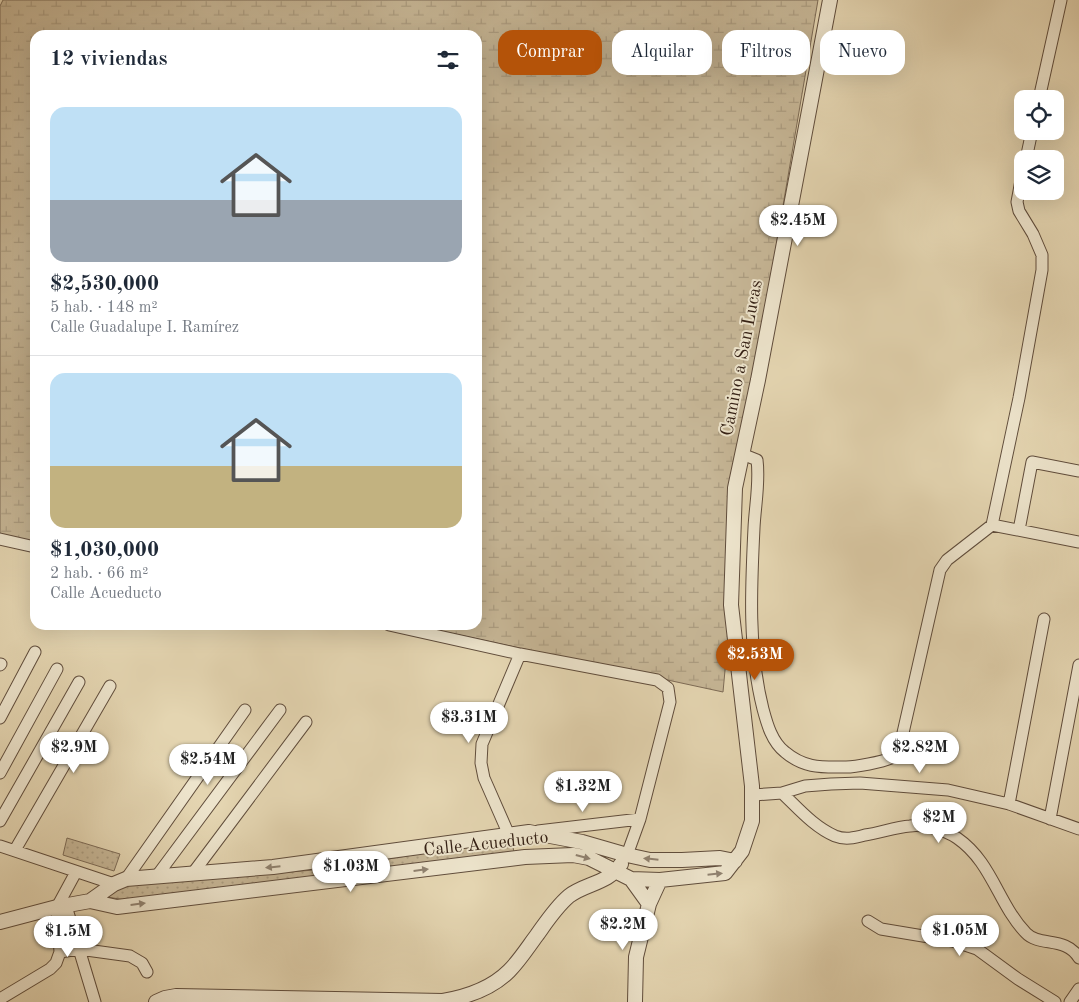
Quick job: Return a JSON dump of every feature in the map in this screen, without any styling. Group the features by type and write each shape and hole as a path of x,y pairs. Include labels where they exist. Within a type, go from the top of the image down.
{"street":[{"name":"Camino a San Lucas","path":"735,861 742,851 752,821 753,795 731,605 735,488 830,0"},
{"path":"1041,90 1061,0"},
{"path":"742,454 757,460 758,470 751,622 758,690 769,728 784,752 817,767 850,767 892,758 900,746 940,570 947,560 992,525 1019,398 1042,270 1042,255 1034,234 1019,211 1017,200"},
{"path":"1018,530 1032,462 1079,471"},
{"path":"992,525 1079,542"},
{"path":"0,539 30,546"},
{"path":"1009,804 1044,619"},
{"path":"156,1002 176,996 316,1000 463,1000 492,984 508,972 522,956 557,907 572,894 604,880 616,871 627,855 640,819 670,702 668,688 657,680 520,654 412,630"},
{"path":"0,718 35,652"},
{"path":"520,654 482,744 481,763 484,778 518,834 525,857"},
{"path":"1050,819 1079,665"},
{"path":"0,773 57,669"},
{"path":"0,821 79,682"},
{"path":"15,850 110,686"},
{"path":"0,846 76,872 120,882 245,710"},
{"path":"156,877 280,710"},
{"path":"193,873 306,722"},
{"path":"753,795 782,793 805,786 860,783 948,790 1009,804 1079,829"},
{"path":"782,793 818,827 836,836 848,839 910,826 941,830 956,838 981,860 1008,908 1027,935 1067,946 1079,958"},
{"name":"Calle Acueducto","path":"0,922 90,901 120,882 193,873 273,867 640,819"},
{"name":"Calle Acueducto","path":"518,834 582,842 650,860 720,858 735,861"},
{"name":"Calle Acueducto","path":"90,901 117,907 525,857 573,855 589,858 630,879"},
{"path":"681,877 682,860"},
{"path":"630,879 660,880 725,873 735,861"},
{"path":"0,999 50,970 56,963 60,952 62,906 76,872"},
{"path":"630,879 649,904"},
{"path":"635,1002 636,957 649,904 660,880"},
{"path":"62,906 79,949 95,1002"},
{"path":"868,921 881,929 953,941 977,949 1018,979 1055,1002"},
{"path":"60,952 79,949 130,956 142,963 147,972"},
{"path":"1070,1002 1079,989"}],"green space":[{"path":"3,0 818,0 810,47 810,30 722,30 722,75 805,75 735,488 731,605 723,692 436,630 482,630 482,30 30,30 30,542 0,536 0,6"},
{"path":"67,838 120,854 114,871 63,855"},
{"path":"511,839 515,856 132,901 107,897 120,887 129,885 314,870"}]}
